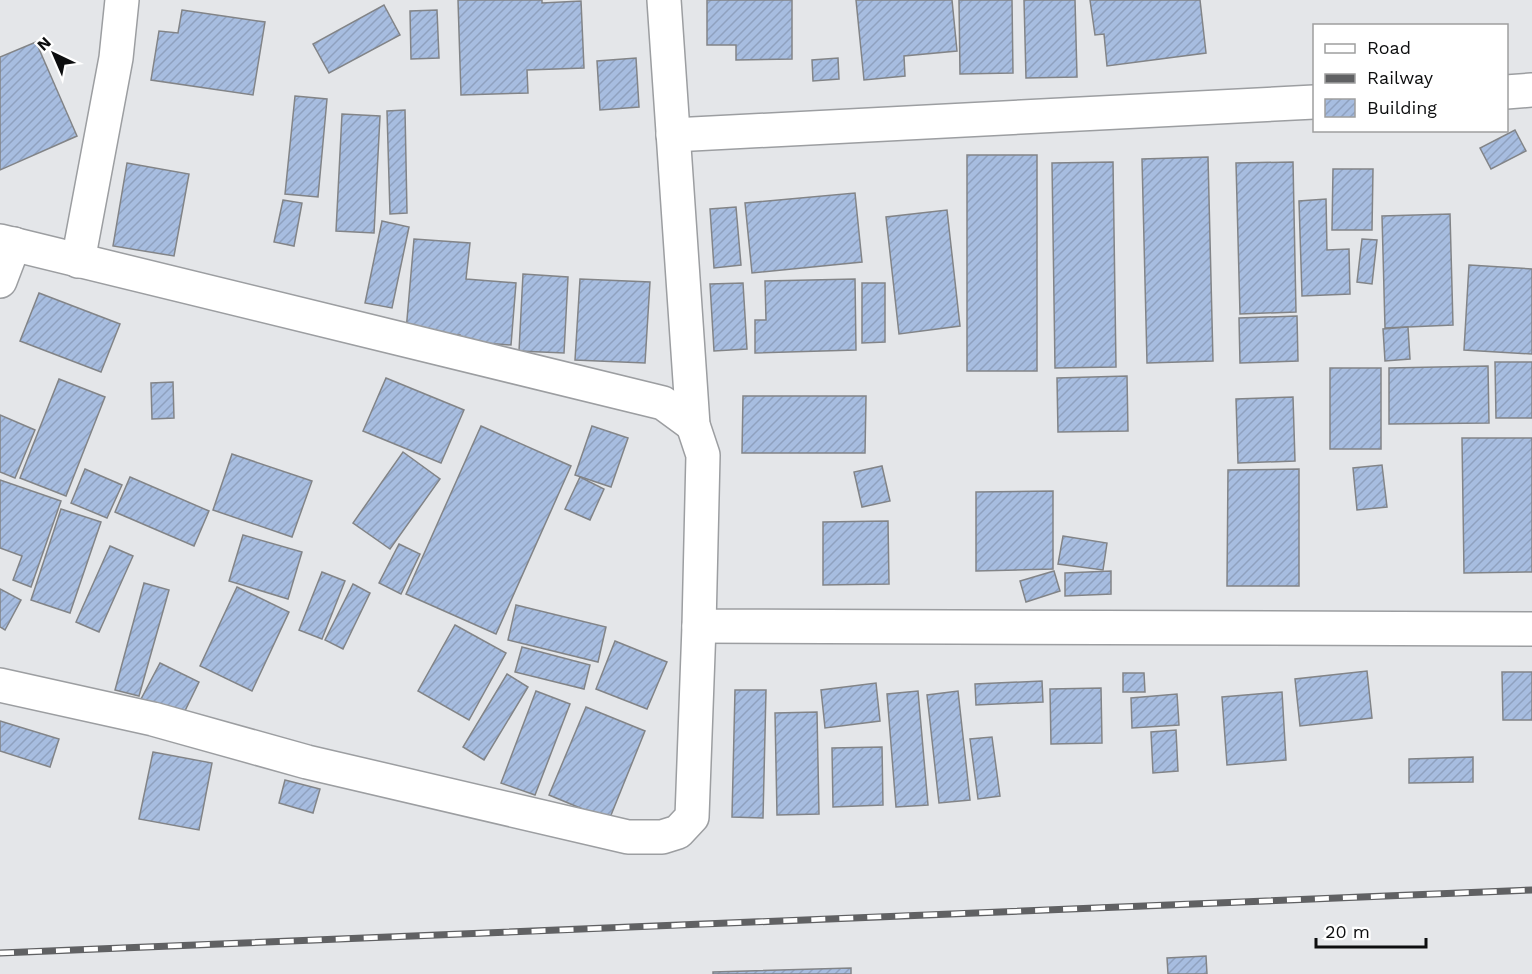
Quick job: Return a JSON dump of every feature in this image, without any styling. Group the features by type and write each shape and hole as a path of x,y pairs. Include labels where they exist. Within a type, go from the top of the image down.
{"street":[{"path":"78,261 116,58 122,0"},
{"path":"0,686 153,719 307,762 628,837 662,837 678,832 692,817 703,455 693,425 664,0"},
{"path":"1508,92 1532,90"},
{"path":"673,135 1313,102"},
{"path":"0,281 7,242 663,403 693,425"},
{"path":"699,626 1532,629"}],"building":[{"path":"458,0 542,0 542,3 581,1 584,68 527,70 528,93 461,95"},
{"path":"707,0 792,0 792,59 736,60 736,45 707,45"},
{"path":"856,0 952,0 957,51 904,56 905,76 864,80"},
{"path":"959,0 1012,0 1013,73 960,74"},
{"path":"1024,0 1075,0 1077,77 1026,78"},
{"path":"1090,0 1200,0 1206,53 1107,66 1104,34 1095,35"},
{"path":"384,5 400,35 329,73 313,44"},
{"path":"182,10 265,22 253,95 151,80 159,31 178,33"},
{"path":"437,10 439,58 411,59 410,11"},
{"path":"36,42 77,136 0,170 0,57"},
{"path":"636,58 639,107 600,110 597,61"},
{"path":"838,58 839,79 813,81 812,60"},
{"path":"295,96 327,99 318,197 285,194"},
{"path":"405,110 407,213 390,214 387,111"},
{"path":"342,114 380,116 374,233 336,231"},
{"path":"1515,130 1526,151 1491,169 1480,148"},
{"path":"967,155 1037,155 1037,371 967,371"},
{"path":"1208,157 1213,361 1147,363 1142,159"},
{"path":"1113,162 1116,367 1055,368 1052,163"},
{"path":"1293,162 1296,312 1240,314 1236,163"},
{"path":"127,163 189,174 174,256 113,246"},
{"path":"1333,169 1373,169 1372,230 1332,230"},
{"path":"855,193 862,262 752,273 745,203"},
{"path":"1326,199 1327,250 1349,249 1350,294 1302,296 1299,201"},
{"path":"283,200 302,203 294,246 274,242"},
{"path":"736,207 741,265 714,268 710,209"},
{"path":"947,210 960,326 899,334 886,217"},
{"path":"1450,214 1453,325 1385,328 1382,216"},
{"path":"382,221 409,227 392,308 365,303"},
{"path":"414,239 470,243 466,279 516,283 511,345 459,341 460,335 406,331"},
{"path":"1362,239 1377,240 1372,284 1357,282"},
{"path":"1469,265 1532,269 1532,354 1464,350"},
{"path":"523,274 568,277 564,353 519,351"},
{"path":"580,279 650,282 645,363 575,360"},
{"path":"855,279 856,350 755,353 755,320 766,320 765,281"},
{"path":"743,283 747,349 714,351 710,284"},
{"path":"862,283 885,283 885,342 862,343"},
{"path":"39,293 120,324 101,372 20,341"},
{"path":"1297,316 1298,361 1240,363 1239,318"},
{"path":"1408,327 1410,359 1385,361 1383,329"},
{"path":"1495,362 1532,362 1532,418 1496,418"},
{"path":"1488,366 1489,423 1389,424 1389,368"},
{"path":"1330,368 1381,368 1381,449 1330,449"},
{"path":"1127,376 1128,431 1058,432 1057,378"},
{"path":"386,378 464,410 441,463 363,431"},
{"path":"59,379 105,397 66,496 20,478"},
{"path":"173,382 174,418 152,419 151,383"},
{"path":"743,396 866,396 865,453 742,453"},
{"path":"1293,397 1295,461 1238,463 1236,399"},
{"path":"0,415 35,430 15,478 0,472"},
{"path":"481,426 571,466 496,634 406,594"},
{"path":"592,426 628,438 611,487 575,475"},
{"path":"1462,438 1532,438 1532,572 1464,573"},
{"path":"403,452 440,479 390,549 353,523"},
{"path":"232,454 312,481 292,537 213,510"},
{"path":"1382,465 1387,507 1357,510 1353,468"},
{"path":"882,466 890,501 862,507 854,472"},
{"path":"85,469 122,485 107,518 71,503"},
{"path":"1299,469 1299,586 1227,586 1228,470"},
{"path":"130,477 209,511 194,546 115,512"},
{"path":"580,477 604,489 590,520 565,509"},
{"path":"0,480 61,501 31,587 13,580 22,556 0,548"},
{"path":"1053,491 1053,569 976,571 976,492"},
{"path":"61,509 101,522 70,613 31,600"},
{"path":"888,521 889,584 823,585 823,522"},
{"path":"243,535 302,552 288,599 229,581"},
{"path":"1063,536 1107,543 1103,570 1058,564"},
{"path":"399,544 420,554 401,594 379,583"},
{"path":"110,546 133,556 99,632 76,622"},
{"path":"1054,571 1060,591 1026,602 1020,581"},
{"path":"1111,571 1111,594 1065,596 1065,573"},
{"path":"322,572 345,581 322,639 299,630"},
{"path":"144,583 169,590 139,696 115,690"},
{"path":"353,584 370,593 343,649 325,640"},
{"path":"237,587 289,612 252,691 200,666"},
{"path":"0,589 21,600 5,630 0,627"},
{"path":"516,605 606,627 598,662 508,640"},
{"path":"455,625 506,653 469,720 418,691"},
{"path":"615,641 667,662 647,709 596,689"},
{"path":"522,647 590,665 584,689 515,672"},
{"path":"160,663 199,682 179,723 139,703"},
{"path":"1367,671 1372,718 1300,726 1295,679"},
{"path":"1502,672 1532,672 1532,720 1503,720"},
{"path":"1123,673 1144,673 1145,692 1123,692"},
{"path":"507,674 528,687 484,760 463,747"},
{"path":"1042,681 1043,702 976,705 975,684"},
{"path":"876,683 880,721 825,728 821,690"},
{"path":"1101,688 1102,743 1051,744 1050,689"},
{"path":"735,690 766,690 763,818 732,817"},
{"path":"536,691 570,704 535,795 501,783"},
{"path":"918,691 928,805 896,807 887,694"},
{"path":"958,691 970,800 939,803 927,695"},
{"path":"1282,692 1286,760 1227,765 1222,697"},
{"path":"1177,694 1179,725 1132,728 1131,698"},
{"path":"586,707 645,731 609,820 549,795"},
{"path":"817,712 819,814 777,815 775,713"},
{"path":"0,721 59,739 50,767 0,751"},
{"path":"1176,730 1178,771 1153,773 1151,732"},
{"path":"992,737 1000,796 978,799 970,739"},
{"path":"882,747 883,805 833,807 832,748"},
{"path":"153,752 212,763 199,830 139,819"},
{"path":"1473,757 1473,782 1409,783 1409,759"},
{"path":"285,780 320,789 313,813 279,803"},
{"path":"1206,956 1207,974 1168,974 1167,958"},
{"path":"851,968 851,974 713,974 713,972"}],"railway":[{"path":"0,953 1532,890"}]}
